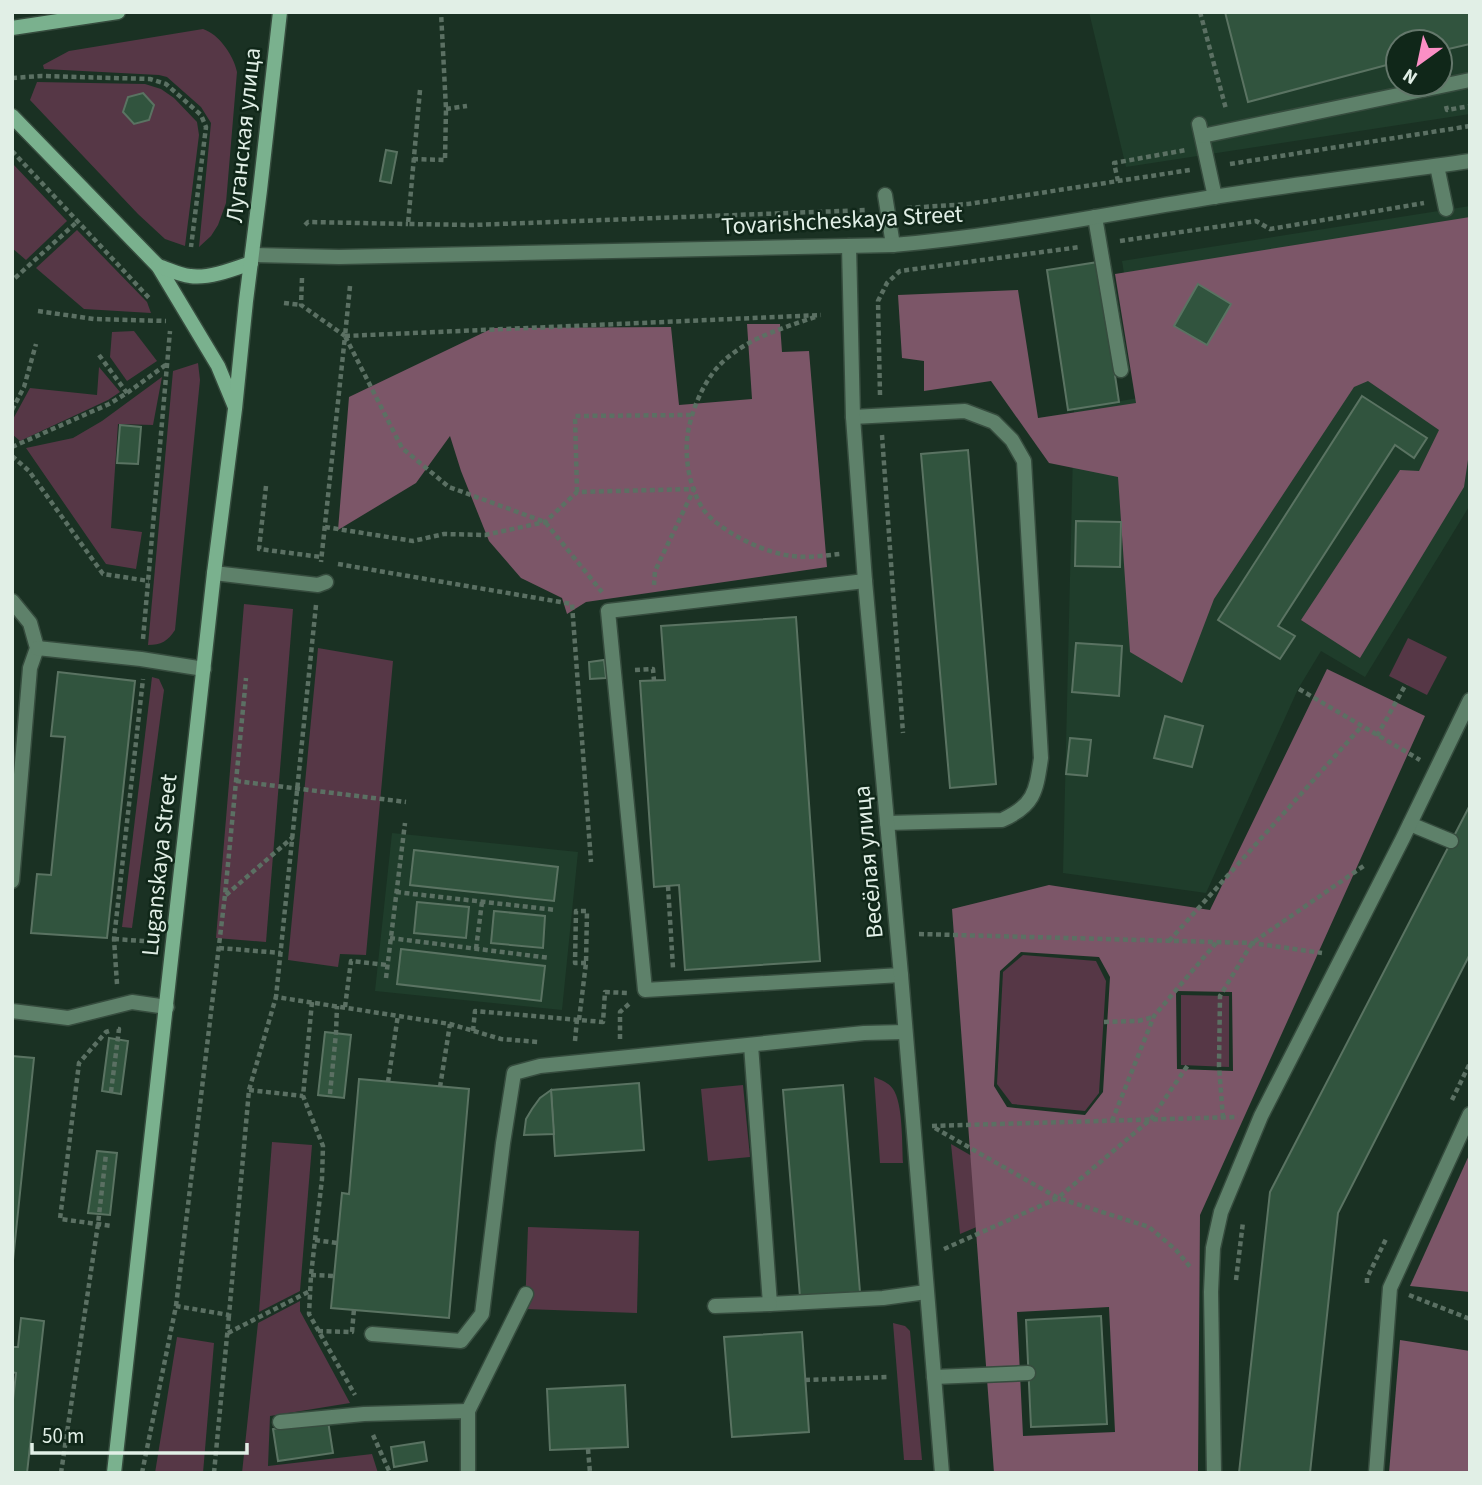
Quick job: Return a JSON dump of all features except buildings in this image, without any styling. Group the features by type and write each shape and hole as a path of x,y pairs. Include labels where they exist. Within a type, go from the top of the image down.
{"main road":[{"path":"12,28 118,12"},
{"name":"Луганская улица","path":"252,259 280,12"},
{"path":"12,116 158,266 218,366 235,409"},
{"path":"158,266 189,276 198,276 230,270 252,259"},
{"name":"Luganskaya Street","path":"114,1473 214,573 252,259"}],"street":[{"path":"1215,197 1202,136 1470,80"},
{"name":"Tovarishcheskaya Street","path":"252,259 893,245 1470,161"},
{"path":"1437,166 1445,204"},
{"path":"886,202 893,245"},
{"path":"1095,217 1121,370"},
{"name":"Весёлая улица","path":"849,246 853,417 865,581 942,1473"},
{"path":"853,417 965,411 994,422 1012,440 1024,461 1041,758 1038,783 1030,801 1018,813 1002,820 887,822"},
{"path":"214,573 323,586"},
{"path":"865,581 608,611 643,992 901,975"},
{"path":"12,601 30,623 37,648 30,668 12,881"},
{"path":"37,648 204,669"},
{"path":"1214,1473 1211,1292 1213,1248 1221,1212 1261,1116 1470,700"},
{"path":"1410,824 1451,841"},
{"path":"12,1011 68,1018 132,1002 167,1007"},
{"path":"372,1334 461,1340 482,1314 514,1073 540,1066 864,1033 905,1032"},
{"path":"751,1045 770,1304"},
{"path":"1376,1473 1390,1288 1470,1114"},
{"path":"715,1306 883,1298 926,1293"},
{"path":"468,1473 468,1411 526,1294"},
{"path":"934,1377 1028,1373"},
{"path":"280,1422 364,1414 468,1411"}],"path":[{"path":"413,159 445,160 446,109 440,12"},
{"path":"1200,12 1232,129"},
{"path":"12,78 42,76 150,79 166,84 201,115 206,127 191,247"},
{"path":"408,224 420,90"},
{"path":"446,109 467,106"},
{"path":"1118,181 1114,163 1202,136"},
{"path":"12,151 153,301"},
{"path":"305,225 308,222 473,225 886,202 926,207"},
{"path":"887,283 900,271 1256,221 1269,229 1445,204"},
{"path":"15,278 78,220"},
{"path":"302,278 302,304"},
{"path":"214,1473 249,1090 276,997 323,586 321,559 350,286"},
{"path":"284,303 302,304 345,336 402,448 449,486 545,522 616,610"},
{"path":"38,311 94,319 171,321"},
{"path":"111,1092 120,1019 114,939 144,677 141,659 171,321 162,311"},
{"path":"345,336 820,315 761,336 735,352 716,369 691,415 687,464 694,489 704,510 728,531 756,546 782,555 812,557 839,554"},
{"path":"12,410 24,387 36,344"},
{"path":"99,355 127,393"},
{"path":"12,447 67,424 127,393 168,363"},
{"path":"578,492 575,416 691,415"},
{"path":"12,456 29,471 103,574 149,581"},
{"path":"266,486 259,549 572,604 591,862"},
{"path":"325,527 413,541 443,534 485,535 545,522 578,492 694,489"},
{"path":"654,605 655,571 694,489"},
{"path":"627,671 653,669 654,681"},
{"path":"142,1473 176,1306 225,895 246,678"},
{"path":"1377,736 1406,684"},
{"path":"1298,689 1436,768"},
{"path":"1169,941 1362,726"},
{"path":"127,747 136,747"},
{"path":"236,781 406,802"},
{"path":"386,978 405,822"},
{"path":"225,895 293,837"},
{"path":"1223,1118 1219,1066 1220,996 1252,943 1371,861"},
{"path":"668,886 674,976"},
{"path":"396,892 556,910"},
{"path":"476,949 482,902"},
{"path":"585,1045 574,1046 586,963 587,911 576,911 575,963 586,963"},
{"path":"918,934 1252,943 1343,956"},
{"path":"114,939 144,941"},
{"path":"390,939 550,958"},
{"path":"1112,1121 1154,1016 1216,943"},
{"path":"219,948 281,953"},
{"path":"345,1007 351,961 387,965"},
{"path":"473,1031 475,1011 603,1022 605,992 643,992"},
{"path":"620,1043 620,1013 643,992"},
{"path":"276,997 450,1024 501,1039 550,1044"},
{"path":"312,1002 303,1096 323,1146 309,1314 352,1388"},
{"path":"330,1094 337,1006"},
{"path":"388,1082 398,1015"},
{"path":"1104,1022 1138,1021 1154,1016"},
{"path":"440,1087 450,1024"},
{"path":"112,1226 60,1219 79,1063 106,1032 119,1029"},
{"path":"943,1250 1058,1198 1151,1119 1188,1065"},
{"path":"249,1090 303,1096"},
{"path":"1211,1292 1176,1250 1149,1227 1058,1198 931,1126 1261,1116"},
{"path":"61,1473 106,1153"},
{"path":"1235,1285 1243,1222"},
{"path":"315,1240 337,1243"},
{"path":"311,1275 334,1276"},
{"path":"1390,1288 1470,1319"},
{"path":"227,1334 310,1290"},
{"path":"176,1306 229,1315"},
{"path":"318,1331 352,1332 354,1309"},
{"path":"805,1380 890,1377"},
{"path":"588,1449 590,1473"}],"shaded area":[{"path":"1089,12 1470,12 1470,114 1126,167"},
{"path":"203,29 225,46 237,72 226,203 218,225 199,247 211,123 201,107 167,77 44,69 43,65 69,51"},
{"path":"37,82 145,84 161,89 174,98 197,122 199,135 185,246 165,239 138,214 30,100"},
{"path":"12,163 67,221 26,260 12,248"},
{"path":"1470,206 1470,505 1365,677 1321,651 1298,689 1206,893 1063,873 1074,409 1144,397 1122,261"},
{"path":"1470,217 1470,446 1464,487 1360,658 1301,620 1400,470 1419,471 1439,430 1368,381 1354,387 1214,599 1182,683 1130,652 1118,477 1049,463 991,381 924,391 924,361 902,358 898,295 1018,290 1038,418 1136,403 1115,274"},
{"path":"77,230 147,302 151,313 84,309 36,268"},
{"path":"747,324 780,324 782,352 809,351 827,567 586,602 567,614 562,598 521,578 489,541 450,436 416,483 338,530 349,397 493,328 671,327 679,405 752,399"},
{"path":"134,331 157,361 127,381 110,357 112,332"},
{"path":"198,363 200,380 175,630 164,642 148,645 173,371"},
{"path":"99,367 120,392 20,441 12,434 12,421 30,388 97,395"},
{"path":"162,377 153,425 118,424 111,528 142,532 136,569 106,564 26,448 73,438 102,421"},
{"path":"244,604 293,609 266,942 216,938"},
{"path":"1408,638 1447,657 1427,695 1389,676"},
{"path":"318,648 393,661 366,955 340,954 338,967 288,960"},
{"path":"1327,669 1425,716 1200,1215 1198,1473 994,1473 952,909 1049,885 1210,910","holes":["1021,952 1099,957 1110,977 1103,1092 1085,1115 1007,1107 994,1086 1000,971","1176,991 1232,992 1233,1071 1177,1069","1109,1307 1115,1432 1023,1436 1017,1312"]},
{"path":"152,677 159,679 164,690 132,928 122,927"},
{"path":"392,833 578,852 562,1010 375,991"},
{"path":"1023,955 1096,961 1106,981 1099,1093 1085,1111 1012,1104 997,1084 1003,972"},
{"path":"1181,995 1229,996 1229,1067 1181,1065"},
{"path":"874,1077 889,1085 896,1095 903,1163 880,1163"},
{"path":"743,1085 750,1157 708,1161 701,1089"},
{"path":"272,1142 312,1145 300,1291 259,1312"},
{"path":"951,1144 1045,1198 960,1234"},
{"path":"1470,1153 1470,1292 1410,1286"},
{"path":"528,1227 639,1231 637,1313 525,1309"},
{"path":"300,1301 300,1311 350,1403 270,1416 268,1466 372,1454 378,1473 242,1473 258,1323"},
{"path":"893,1323 905,1326 910,1331 922,1460 904,1460"},
{"path":"177,1337 214,1343 203,1473 155,1473"},
{"path":"1400,1340 1470,1351 1470,1473 1389,1473"}]}
